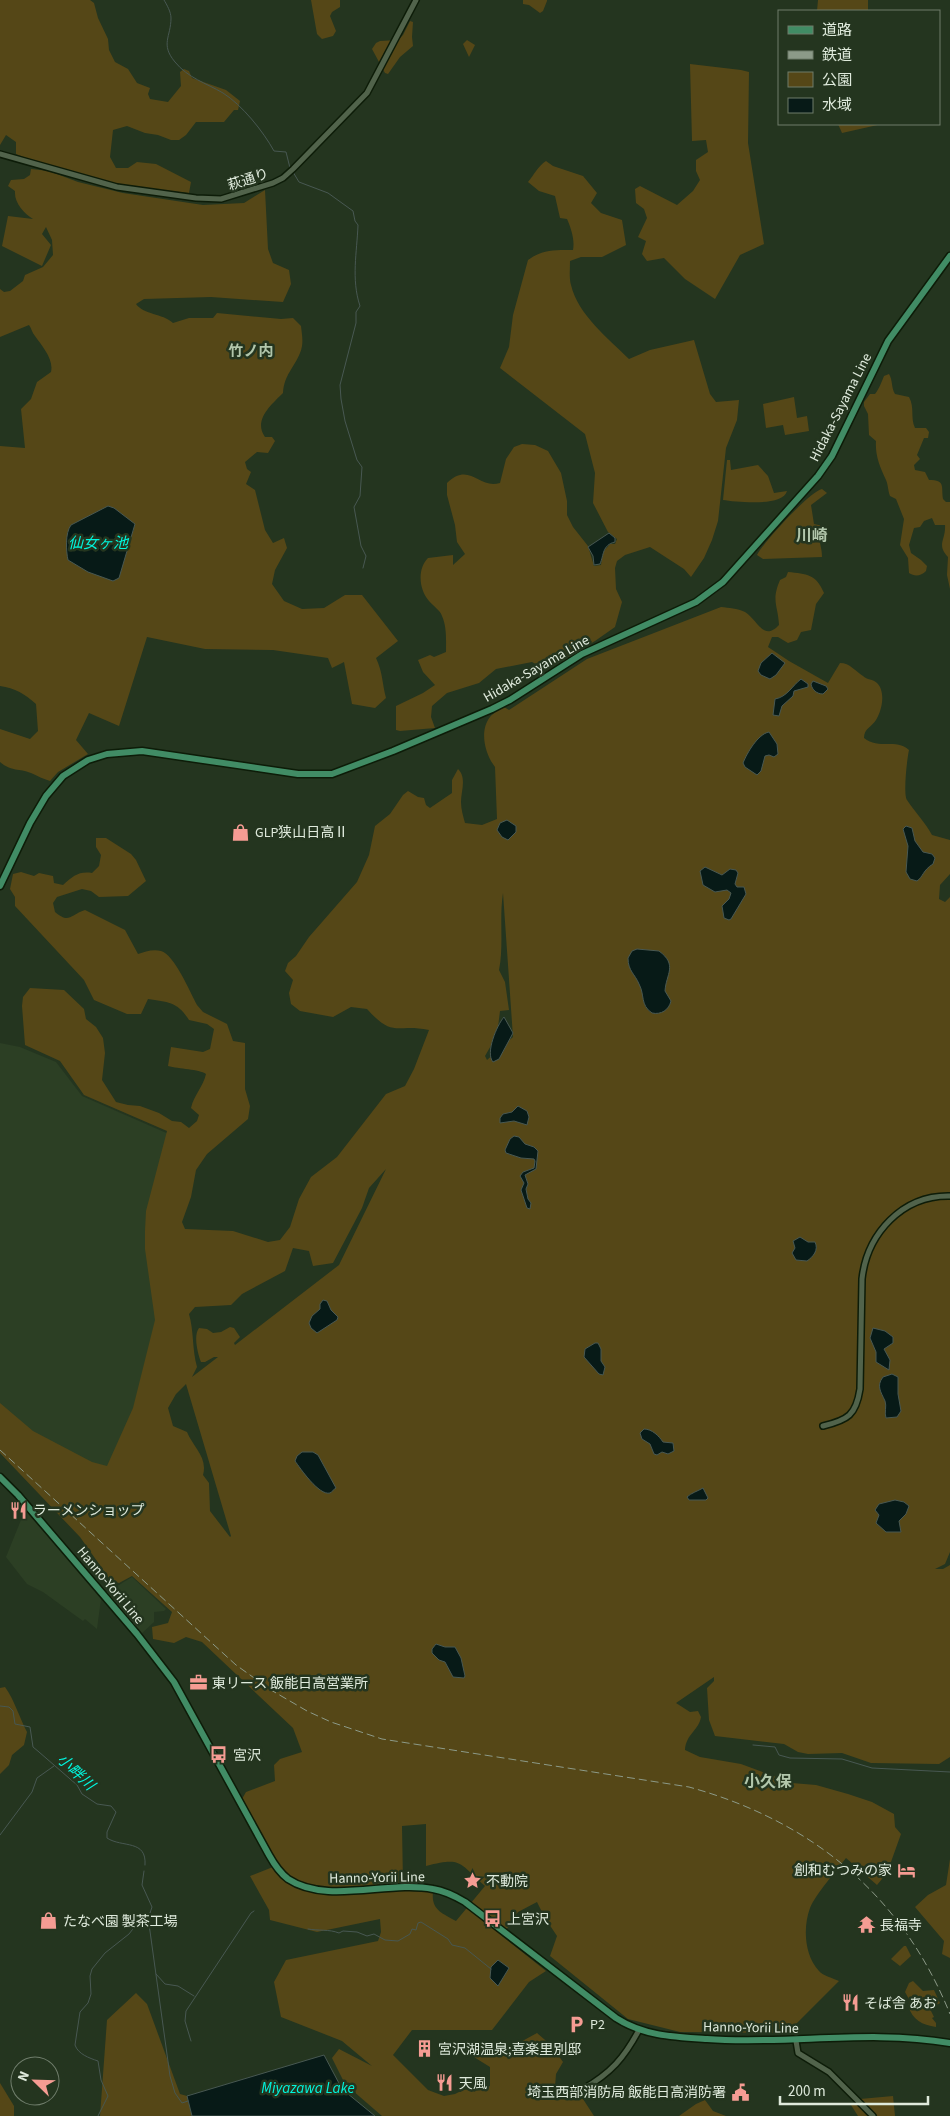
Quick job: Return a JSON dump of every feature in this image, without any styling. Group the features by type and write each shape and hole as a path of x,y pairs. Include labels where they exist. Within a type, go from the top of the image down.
{"main road":[{"name":"Hidaka-Sayama Line","path":"0,886 30,823 46,796 63,776 88,760 107,754 142,751 298,774 332,774 393,751 492,709 510,700 582,654 696,602 710,593 737,567 818,476 832,456 883,349 950,256"},
{"name":"Hanno-Yorii Line","path":"0,1477 24,1502 163,1666 186,1702 269,1855 286,1878 304,1886 321,1890 419,1887 446,1893 465,1902 616,2018 639,2030 671,2037 731,2041 796,2041 884,2037 950,2043"}],"street":[{"name":"萩通り","path":"0,154 117,187 196,198 221,199 273,183 294,169 367,93 416,0"},
{"path":"823,1426 847,1418 857,1403 860,1389 862,1279 869,1250 886,1224 910,1204 928,1198 950,1196"},
{"path":"583,2089 612,2070 624,2055 639,2030"},
{"path":"796,2041 798,2053 829,2072 873,2116"}],"shaded area":[{"path":"0,1043 20,1047 56,1062 82,1096 171,1135 160,1319 139,1411 107,1471 48,1451 0,1408"},
{"path":"25,1510 101,1599 97,1629 43,1592 27,1584 6,1557"},
{"path":"132,1577 166,1609 154,1612 154,1622 141,1634 106,1593"}],"green space":[{"path":"0,0 90,0 94,3 98,18 108,39 109,50 115,62 128,69 137,83 150,88 148,94 150,99 168,102 181,86 180,72 184,69 189,71 192,78 226,90 240,101 238,110 234,110 224,122 196,122 186,135 179,140 171,140 145,133 127,126 113,130 110,157 116,168 128,168 137,162 156,164 191,182 189,193 128,187 26,158 16,154 16,142 6,135 0,145"},
{"path":"311,0 340,0 340,7 332,12 330,16 336,31 333,36 322,39 317,34"},
{"path":"523,0 547,1 543,11 540,13 529,5 523,4"},
{"path":"818,0 868,0 868,10 817,10"},
{"path":"410,21 413,22 413,46 400,57 388,74 385,73 372,49 380,41 398,40 403,35"},
{"path":"467,40 475,45 469,57 463,44"},
{"path":"690,64 749,72 748,143 764,244 740,255 715,299 685,279 664,258 647,261 642,254 646,241 638,237 647,218 644,209 636,203 635,189 640,186 677,205 693,191 700,180 696,171 696,160 708,152 706,140 692,141"},
{"path":"838,125 878,125 842,133"},
{"path":"546,161 553,166 583,176 597,193 591,203 601,213 622,220 626,245 602,257 581,257 570,261 571,285 575,296 595,326 629,359 650,350 694,340 710,394 716,402 739,400 737,420 726,448 718,521 704,558 691,577 684,569 650,547 625,555 617,561 615,568 616,589 622,602 615,627 595,641 546,670 532,662 496,669 479,683 447,693 432,706 431,717 435,728 396,730 396,706 435,685 423,672 418,660 430,655 434,657 446,652 444,620 423,591 421,574 424,563 428,558 453,555 453,565 465,554 457,542 455,525 447,495 447,483 455,477 468,475 486,483 500,483 506,459 514,447 522,444 535,445 548,451 561,473 567,501 567,515 573,527 588,546 594,566 601,565 603,552 610,544 615,544 617,539 608,532 593,503 595,473 585,434 500,368 509,347 513,315 528,260 544,252 573,250 570,226 567,219 560,218 555,196 539,191 528,182 538,168"},
{"path":"31,169 49,171 78,182 123,193 203,205 244,203 265,190 268,249 273,263 289,270 291,284 283,302 211,297 144,299 136,304 139,308 164,317 173,323 189,318 213,318 217,313 281,319 293,318 301,326 302,343 298,358 287,376 283,393 262,419 262,431 265,437 272,437 275,441 268,453 257,452 245,462 247,469 251,472 246,484 255,490 265,530 273,543 284,538 287,548 275,570 272,584 284,601 302,609 324,608 345,595 362,595 398,641 376,658 386,698 375,708 352,704 344,662 332,668 328,658 273,650 205,649 147,637 119,726 89,713 76,740 88,754 58,772 50,781 27,772 12,769 0,762 0,729 30,739 38,731 36,704 20,692 0,686 0,446 25,448 21,409 31,399 37,382 51,372 51,362 47,353 29,325 0,337 0,289 4,292 10,291 23,281 25,275 43,267 53,255 52,240 46,227 42,234 51,245 42,266 2,246 8,216 33,219 20,207 16,200 15,191 8,186 11,180 24,179 30,175","holes":["134,530 130,536 119,578 68,560"]},
{"path":"889,374 895,394 909,397 915,428 926,428 929,432 928,438 924,438 917,455 920,459 914,465 915,470 925,472 929,480 938,481 942,485 943,499 946,502 950,502 950,589 947,575 948,557 944,553 942,545 945,525 935,525 932,518 924,521 920,527 914,528 909,545 911,553 927,566 926,571 922,574 909,573 908,558 900,545 904,519 896,499 890,496 887,482 877,457 876,441 869,435 868,414 864,406 864,402 870,394 875,394 884,376"},
{"path":"794,397 797,418 807,416 809,431 785,435 783,425 766,428 763,404"},
{"path":"727,460 730,460 731,470 758,465 768,476 774,493 787,491 784,496 769,501 723,500"},
{"path":"822,489 827,493 811,505 814,524 823,526 820,539 822,557 763,559 757,555 787,519 807,499"},
{"path":"788,572 810,576 818,582 824,593 816,604 811,630 801,632 797,640 788,643 778,637 772,637 768,647 828,683 840,663 844,663 877,683 882,696 880,711 876,720 864,735 864,738 876,743 899,745 909,750 905,784 907,800 932,835 950,840 950,874 940,885 939,899 945,902 950,897 950,1552 945,1564 935,1569 943,1569 950,1565 950,1757 939,1764 871,1763 842,1753 808,1754 798,1752 784,1744 715,1736 709,1720 707,1688 714,1681 714,1677 676,1703 690,1712 698,1711 701,1717 688,1740 685,1750 700,1757 741,1764 792,1783 816,1785 848,1794 872,1802 894,1814 895,1827 901,1834 887,1873 877,1885 846,1858 821,1889 810,1908 806,1924 806,1941 810,1957 821,1973 839,1981 787,2033 680,2032 628,2019 550,1956 557,1936 537,1902 518,1912 502,1936 546,1971 529,1982 492,2030 412,2030 393,2055 428,2090 444,2096 463,2090 490,2086 490,2067 469,2054 472,2047 476,2047 477,2053 496,2055 516,2051 515,2045 537,2033 552,2046 563,2062 556,2074 555,2087 567,2098 583,2099 594,2116 382,2116 345,2084 332,2058 339,2049 372,2066 342,2041 281,2017 274,1982 286,1960 378,1941 381,1932 380,1919 317,1932 270,1920 269,1910 250,1876 278,1865 242,1799 246,1792 275,1781 274,1765 280,1759 302,1752 293,1728 202,1642 186,1637 174,1643 153,1639 152,1627 168,1623 172,1612 132,1576 119,1583 111,1581 80,1537 0,1453 0,1403 33,1431 92,1462 107,1466 133,1408 155,1320 145,1249 146,1211 167,1131 84,1095 60,1061 25,1045 23,997 30,988 64,990 84,1009 86,1019 96,1027 103,1038 105,1053 102,1080 116,1102 140,1106 159,1113 172,1121 181,1122 189,1128 197,1121 199,1115 191,1108 206,1074 168,1066 171,1047 203,1052 210,1049 214,1029 207,1024 189,1020 181,1010 167,1002 148,999 141,1014 127,1014 94,1000 84,980 15,906 15,897 10,889 13,874 21,872 34,876 39,873 53,876 54,883 63,885 76,875 92,873 99,866 101,855 96,847 96,838 106,838 131,854 136,860 146,881 128,896 99,897 91,891 82,889 57,897 53,903 55,912 67,918 85,910 125,930 138,954 155,950 166,954 176,966 197,1005 203,1012 227,1024 233,1041 245,1043 245,1089 250,1106 248,1119 207,1154 196,1170 191,1197 182,1222 185,1229 233,1231 268,1242 280,1240 290,1227 299,1199 311,1177 337,1157 386,1094 405,1086 414,1069 429,1030 390,1027 383,1024 367,1009 351,1007 333,1017 300,1011 291,1004 289,993 293,980 285,971 288,963 296,956 309,937 357,882 369,855 375,826 390,814 408,791 424,798 426,805 430,808 452,793 452,780 458,769 463,780 461,805 465,823 482,825 497,819 495,767 488,756 484,736 487,723 493,714 504,707 509,710 587,659 721,607 745,612 761,628 769,631 773,630 779,625 776,603 777,587 780,580 786,577","holes":["503,893 513,1037 487,1060 485,1056 497,1035 500,1011 509,1010 505,982 499,970","386,1169 339,1265 235,1345 234,1343 240,1337 234,1328 230,1327 221,1332 213,1333 207,1329 199,1328 196,1340 201,1362 218,1357 192,1377 197,1367 189,1314 195,1307 231,1305 242,1294 285,1271 293,1248 309,1251 313,1266 333,1263 362,1208 369,1188","186,1384 230,1537 210,1511 209,1483 203,1475 202,1457 187,1432 173,1426 168,1408 176,1394","426,1824 426,1866 447,1862 459,1864 485,1886 456,1921 438,1910 434,1903 433,1892 411,1891 403,1883 402,1826"]},
{"path":"5,1687 27,1732 24,1745 12,1755 9,1765 0,1774 0,1688"},
{"path":"950,1859 950,1958 942,1954 944,1941 915,1907 928,1895 946,1885"},
{"path":"906,1946 911,1956 900,1966 891,1959"},
{"path":"913,1981 923,1991 934,1990 940,2003 930,2009 936,2027 919,2021 910,2011 908,2006 910,2001 905,1992 909,1983"},
{"path":"136,1993 147,2004 180,2094 187,2096 192,2116 100,2116 107,2020"},
{"path":"0,2083 10,2099 10,2106 14,2106 14,2116 0,2116"},
{"path":"893,2096 895,2116 858,2116 851,2105 860,2099"},
{"path":"705,2100 713,2111 726,2116 679,2116 696,2104"}],"water":[{"name":"仙女ヶ池","path":"108,506 114,508 135,524 119,578 113,581 88,572 68,560 67,552 67,537 71,525"},
{"path":"609,533 615,538 615,542 608,545 600,564 594,565 593,556 588,547"},
{"path":"772,653 785,663 776,675 770,679 761,675 758,671 761,663"},
{"path":"801,679 808,684 808,687 794,691 793,696 782,706 779,716 773,715 775,699 786,694"},
{"path":"813,681 826,686 828,689 823,694 817,692 811,684"},
{"path":"769,732 777,744 778,754 774,757 765,756 761,771 757,775 745,767 743,763 757,740"},
{"path":"507,820 516,826 516,832 508,840 502,837 497,830 500,823"},
{"path":"906,826 912,828 915,841 923,852 932,854 935,858 933,864 917,881 910,879 906,872 908,846 903,829"},
{"path":"705,867 722,875 730,869 736,870 738,873 735,884 737,887 744,887 746,894 729,920 724,918 722,906 729,899 731,893 727,890 715,892 703,885 700,871"},
{"path":"637,949 659,951 665,956 670,965 665,991 671,1001 668,1007 661,1012 652,1013 648,1010 644,1003 641,988 629,966 628,958 632,951"},
{"path":"504,1017 513,1033 499,1059 493,1062 490,1052 491,1046 495,1032"},
{"path":"518,1106 527,1111 529,1117 527,1125 514,1121 500,1123 500,1118 503,1114 512,1112"},
{"path":"514,1136 519,1137 525,1144 534,1147 538,1151 536,1169 525,1175 528,1184 526,1189 528,1199 531,1203 530,1209 527,1208 521,1190 524,1183 520,1176 523,1172 534,1168 535,1161 534,1159 521,1158 506,1153 505,1150 510,1139"},
{"path":"800,1237 808,1242 815,1242 816,1245 815,1253 807,1261 796,1260 792,1253 795,1248 793,1241"},
{"path":"323,1300 327,1301 331,1310 338,1317 337,1320 317,1333 311,1328 309,1323 312,1316 320,1309 320,1304"},
{"path":"873,1328 885,1331 893,1337 893,1343 884,1349 890,1360 889,1370 876,1362 876,1352 870,1338"},
{"path":"598,1343 601,1349 601,1361 605,1367 603,1375 599,1374 584,1357 585,1349"},
{"path":"892,1374 898,1377 901,1411 897,1417 886,1418 886,1403 880,1389 880,1383 883,1377"},
{"path":"644,1429 655,1433 663,1442 673,1443 674,1451 668,1454 662,1452 657,1455 654,1454 650,1444 642,1439 640,1433"},
{"path":"302,1452 313,1452 318,1455 336,1488 331,1493 326,1493 315,1486 295,1461"},
{"path":"703,1488 708,1498 706,1500 689,1500 687,1497"},
{"path":"895,1500 904,1502 909,1506 906,1514 899,1521 901,1532 886,1532 876,1523 879,1515 875,1510 879,1504"},
{"path":"436,1644 445,1647 455,1647 461,1658 464,1678 453,1677 445,1662 439,1660 432,1653 432,1649"},
{"path":"498,1960 509,1968 498,1986 490,1978 491,1967"},
{"name":"Miyazawa Lake","path":"324,2055 342,2089 375,2116 192,2116 187,2096"}],"waterway":[{"path":"164,0 170,11 171,18 167,45 175,62 191,76 223,93 245,111 274,151 286,152 290,168"},
{"path":"293,172 299,182 328,193 353,211 358,225 355,276 360,306 356,312 356,323 340,385 345,421 357,460 362,467 360,496 354,507 361,546 366,556 363,568"},
{"name":"小畔川","path":"0,1706 9,1707 13,1711 15,1724 30,1727 33,1747 77,1785 82,1794 97,1804 111,1806 116,1812 107,1832 107,1838 138,1848 145,1857 145,1865"},
{"path":"753,1745 775,1747 779,1755 790,1758 842,1759 872,1768 950,1772"},
{"path":"0,1835 32,1792 37,1778 54,1766"},
{"name":"小畔川","path":"144,1871 142,1885 152,1907 148,1919 170,2076 175,2093 182,2103 188,2101"},
{"path":"191,2041 185,2021 186,2011 254,1911"},
{"path":"98,2116 108,2096 101,2080 98,2061 81,2053 76,2048 80,2012 88,2003 91,1994 90,1976 92,1969 105,1953 129,1934 143,1916 150,1913"},
{"path":"308,1929 339,1933 343,1931 357,1932 367,1936 374,1934 385,1940 398,1941 410,1934 412,1929 416,1930 418,1923 421,1922 448,1939 452,1945 465,1948 491,1969"},
{"path":"156,1974 165,1984 178,1986 194,1996"}],"railway":[{"path":"0,1450 236,1665 271,1690 307,1711 331,1722 382,1739 689,1787 734,1802 775,1820 813,1842 848,1869 879,1899 906,1933 930,1971 950,2014"}],"place":[{"name":"GLP狭山日高Ⅱ","path":"241,832"},
{"name":"ラーメンショップ","path":"19,1510"},
{"name":"東リース 飯能日高営業所","path":"198,1683"},
{"name":"宮沢","path":"219,1755"},
{"name":"創和むつみの家","path":"906,1870"},
{"name":"不動院","path":"472,1881"},
{"name":"上宮沢","path":"493,1919"},
{"name":"たなべ園 製茶工場","path":"49,1921"},
{"name":"長福寺","path":"866,1925"},
{"name":"そば舎 あお","path":"850,2003"},
{"name":"P2","path":"576,2024"},
{"name":"宮沢湖温泉;喜楽里別邸","path":"424,2049"},
{"name":"天風","path":"445,2083"},
{"name":"埼玉西部消防局 飯能日高消防署","path":"740,2092"}],"district":[{"name":"竹ノ内","path":"251,351"},
{"name":"川崎","path":"812,535"},
{"name":"小久保","path":"768,1781"}]}
